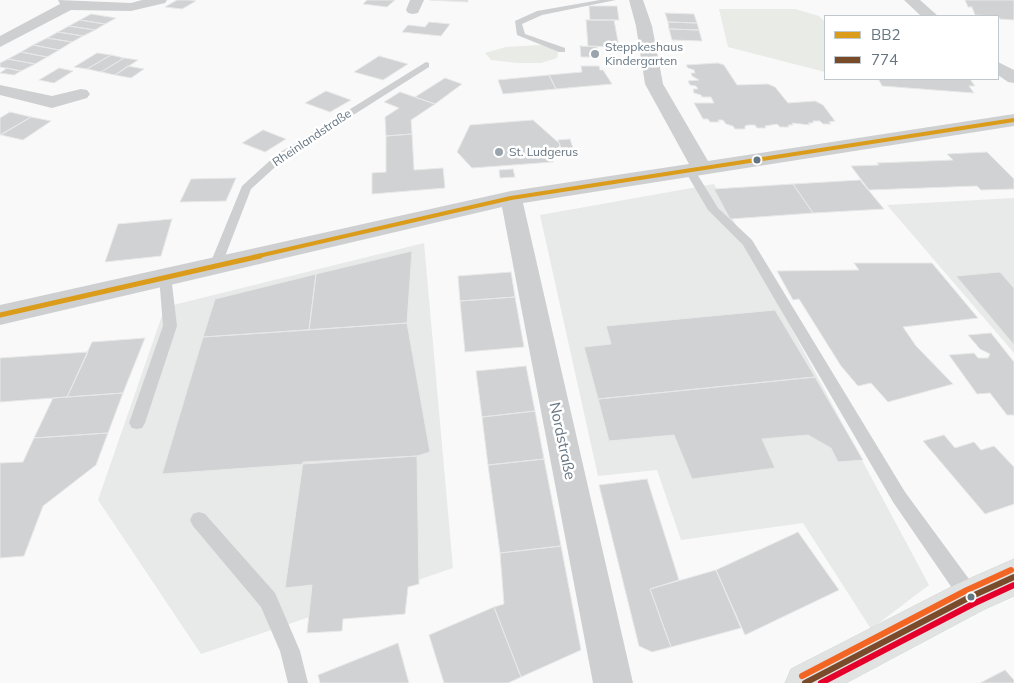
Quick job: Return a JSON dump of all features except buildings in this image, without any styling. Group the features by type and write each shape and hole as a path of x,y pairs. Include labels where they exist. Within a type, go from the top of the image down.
{"street":[{"path":"0,42 66,3 131,7 160,0"},
{"path":"636,0 644,26 654,84 696,170"},
{"path":"911,0 929,15"},
{"path":"999,68 1014,78"},
{"path":"0,90 52,102 81,94"},
{"path":"0,315 216,264 511,198 1014,120"},
{"name":"Nordstraße","path":"511,198 613,683"},
{"path":"805,683 970,596 1014,577"}],"lane":[{"path":"562,50 522,35 518,23 540,13 612,0"},
{"name":"Rheinlandstraße","path":"216,264 246,188 280,157 426,65"},
{"path":"696,170 714,210 748,243 900,497 970,596"},
{"path":"137,423 170,326 165,276"},
{"path":"199,520 268,600 290,651 298,683"}],"shaded area":[{"path":"719,9 795,9 819,16 824,21 824,72 728,47"},
{"path":"541,45 556,49 558,52 557,58 541,63 518,63 491,60 485,53 506,47"},
{"path":"714,184 929,585 871,629 803,523 681,540 657,470 598,476 540,215"},
{"path":"1014,198 1014,353 887,205"},
{"path":"424,243 453,568 201,654 98,500 165,307"}],"transit line":[{"name":"BB2","path":"0,315 511,198 1014,120"},
{"path":"802,676 967,590 1011,570"},
{"name":"774","path":"805,683 970,597 1014,577"},
{"path":"821,683 973,604 1014,585"}],"place":[{"name":"Steppkeshaus Kindergarten","path":"595,54"},
{"name":"St. Ludgerus","path":"499,152"}]}
